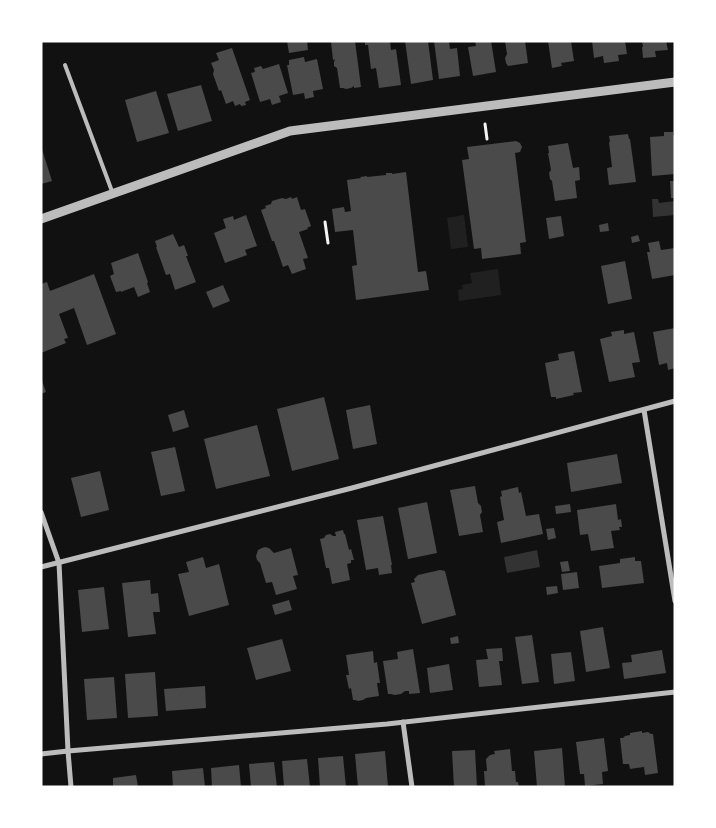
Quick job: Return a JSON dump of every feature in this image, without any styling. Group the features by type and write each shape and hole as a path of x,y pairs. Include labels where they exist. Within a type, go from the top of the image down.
{"street":[{"path":"41,219 290,132 675,82"},
{"path":"41,567 343,490 675,401"},
{"path":"644,410 675,601"},
{"path":"41,512 59,563 71,787"},
{"path":"41,754 403,722 675,692"},
{"path":"403,722 412,787"}],"lane":[{"path":"66,65 113,194"}],"path":[{"path":"485,124 487,139"},
{"path":"325,222 328,243"}],"shaded area":[{"path":"652,199 658,199 659,203 675,201 675,215 653,217"},
{"path":"464,215 468,247 451,249 447,218"},
{"path":"498,269 501,295 459,301 458,290 463,289 462,285 472,283 470,273"},
{"path":"537,550 540,567 507,573 504,557"}],"building":[{"path":"287,41 307,41 308,50 289,53"},
{"path":"355,41 361,87 340,88 337,68 334,66 335,59 333,60 331,42"},
{"path":"365,41 390,41 391,50 396,49 401,85 379,88 376,68 371,69 368,45 365,45"},
{"path":"405,41 428,41 433,80 411,84"},
{"path":"434,41 449,41 450,49 457,48 460,76 439,79"},
{"path":"475,41 491,41 496,72 473,76 468,47 476,46"},
{"path":"505,41 525,41 528,63 508,66 505,58 507,54"},
{"path":"548,41 571,41 574,61 561,63 562,66 552,68"},
{"path":"592,41 625,41 627,54 618,55 619,61 604,63 603,56 594,58"},
{"path":"642,41 666,41 668,50 655,51 656,57 643,58"},
{"path":"232,48 250,100 245,102 246,105 241,106 240,104 235,106 233,101 226,104 221,90 219,91 211,63 219,60 216,53"},
{"path":"304,57 305,62 317,59 323,89 313,91 314,97 305,99 304,93 293,95 287,65 289,65 289,60"},
{"path":"279,64 288,93 279,96 281,102 272,105 270,99 260,102 251,73 255,72 254,68 261,66 263,69"},
{"path":"201,85 212,121 178,131 167,94"},
{"path":"156,91 169,133 137,142 125,100"},
{"path":"664,132 673,132 673,135 675,135 675,174 652,176 650,137 664,136"},
{"path":"628,134 636,182 609,185 607,168 612,167 609,136"},
{"path":"516,141 522,147 520,152 515,153 526,242 520,243 521,254 482,259 481,248 474,249 462,160 469,159 467,147"},
{"path":"568,143 573,168 579,167 580,180 575,181 577,198 555,201 549,173 551,170 548,146"},
{"path":"41,146 52,181 41,184"},
{"path":"406,172 418,272 426,271 429,290 356,300 352,266 357,265 353,230 335,232 332,209 344,207 345,212 351,211 347,180 386,175 386,173"},
{"path":"670,181 675,181 675,198 671,198"},
{"path":"291,197 292,199 297,197 301,210 305,209 311,226 299,232 308,258 303,259 306,269 292,274 288,265 283,267 261,210 271,204 272,201"},
{"path":"246,215 257,246 245,250 247,255 225,263 214,233 226,228 223,219 233,216 234,220"},
{"path":"561,216 564,236 549,239 546,218"},
{"path":"608,223 609,231 600,232 599,225"},
{"path":"173,234 179,247 184,245 196,282 175,290 170,274 166,275 155,241"},
{"path":"638,235 640,241 632,243 631,237"},
{"path":"659,241 661,250 675,248 675,275 652,279 647,252 650,252 648,243"},
{"path":"138,253 150,292 138,297 134,287 116,292 110,276 114,274 111,263"},
{"path":"625,261 632,299 608,304 601,266"},
{"path":"94,274 116,334 87,345 74,308 59,314 68,338 64,339 66,343 41,353 41,284 47,282 50,291"},
{"path":"223,285 230,301 213,308 206,292"},
{"path":"675,328 675,368 668,370 667,363 659,365 653,332"},
{"path":"624,330 624,334 634,332 640,362 632,363 635,377 609,382 600,339 612,336 611,332"},
{"path":"574,351 582,392 556,399 556,397 551,397 545,363 559,360 558,354"},
{"path":"41,378 46,392 41,394"},
{"path":"324,397 339,459 292,471 277,409"},
{"path":"370,405 377,444 353,449 346,410"},
{"path":"184,410 189,427 173,432 168,415"},
{"path":"257,425 270,476 216,489 204,439"},
{"path":"175,447 185,491 161,496 151,452"},
{"path":"617,454 622,483 571,492 567,463"},
{"path":"100,471 109,510 81,517 71,478"},
{"path":"475,486 478,503 481,506 482,512 480,515 483,532 459,536 450,490"},
{"path":"518,487 519,493 521,492 526,516 539,514 543,534 501,543 497,522 504,520 500,497 502,496 501,491"},
{"path":"427,502 437,553 408,559 398,508"},
{"path":"570,504 571,512 556,514 555,506"},
{"path":"616,504 618,520 621,519 622,527 619,527 620,530 611,531 614,548 591,551 588,534 580,535 577,510"},
{"path":"383,516 392,573 379,575 378,568 366,570 357,520"},
{"path":"554,528 556,538 548,540 546,529"},
{"path":"343,530 354,560 347,564 350,580 332,584 329,568 326,568 320,539 330,534 336,536 335,532"},
{"path":"265,547 274,553 291,548 298,575 293,576 297,589 276,595 272,582 266,583 256,556 258,550"},
{"path":"203,557 206,568 219,564 229,605 189,616 178,574 189,572 186,562"},
{"path":"635,557 635,561 641,561 644,583 602,588 599,566 620,563 620,559"},
{"path":"568,561 570,571 562,572 560,562"},
{"path":"440,570 445,571 456,615 422,624 411,583 415,582 414,579 418,575"},
{"path":"577,572 579,588 563,590 561,574"},
{"path":"150,580 151,594 158,593 160,612 153,612 156,634 128,637 122,583"},
{"path":"557,586 558,593 547,595 546,587"},
{"path":"104,587 109,629 82,632 78,590"},
{"path":"289,600 292,610 275,615 272,605"},
{"path":"603,627 610,668 586,672 580,631"},
{"path":"532,635 539,682 522,684 515,637"},
{"path":"458,636 459,643 451,644 450,638"},
{"path":"282,639 291,671 256,680 247,648"},
{"path":"502,648 503,661 499,661 502,685 479,687 476,660 488,659 486,649"},
{"path":"413,649 420,693 409,694 409,691 405,691 401,694 388,694 383,661 398,659 397,652"},
{"path":"662,650 666,673 624,679 622,663 632,662 631,655"},
{"path":"373,651 374,663 377,662 380,683 377,683 379,696 358,701 353,700 346,675 349,675 346,655"},
{"path":"571,652 575,681 554,684 551,654"},
{"path":"449,664 453,690 430,693 427,668"},
{"path":"155,672 158,716 128,718 125,674"},
{"path":"114,677 117,718 87,720 84,679"},
{"path":"205,686 206,708 166,711 164,689"},
{"path":"642,731 642,733 648,732 653,734 658,773 645,775 644,767 630,769 629,764 623,764 620,738 630,735 630,733"},
{"path":"604,738 608,771 602,772 603,784 585,786 584,774 580,774 576,742"},
{"path":"562,748 565,787 537,787 534,751"},
{"path":"510,749 512,771 515,771 516,782 518,782 519,787 485,786 484,771 487,771 486,759 490,755 495,754 494,751"},
{"path":"475,750 477,787 454,787 452,751"},
{"path":"385,751 388,787 358,787 355,754"},
{"path":"343,756 346,787 320,787 318,758"},
{"path":"307,759 310,787 284,787 282,761"},
{"path":"274,762 277,787 251,787 249,764"},
{"path":"239,765 241,787 212,787 211,768"},
{"path":"203,768 205,787 173,787 172,771"},
{"path":"136,775 138,787 113,787 113,778"}]}
